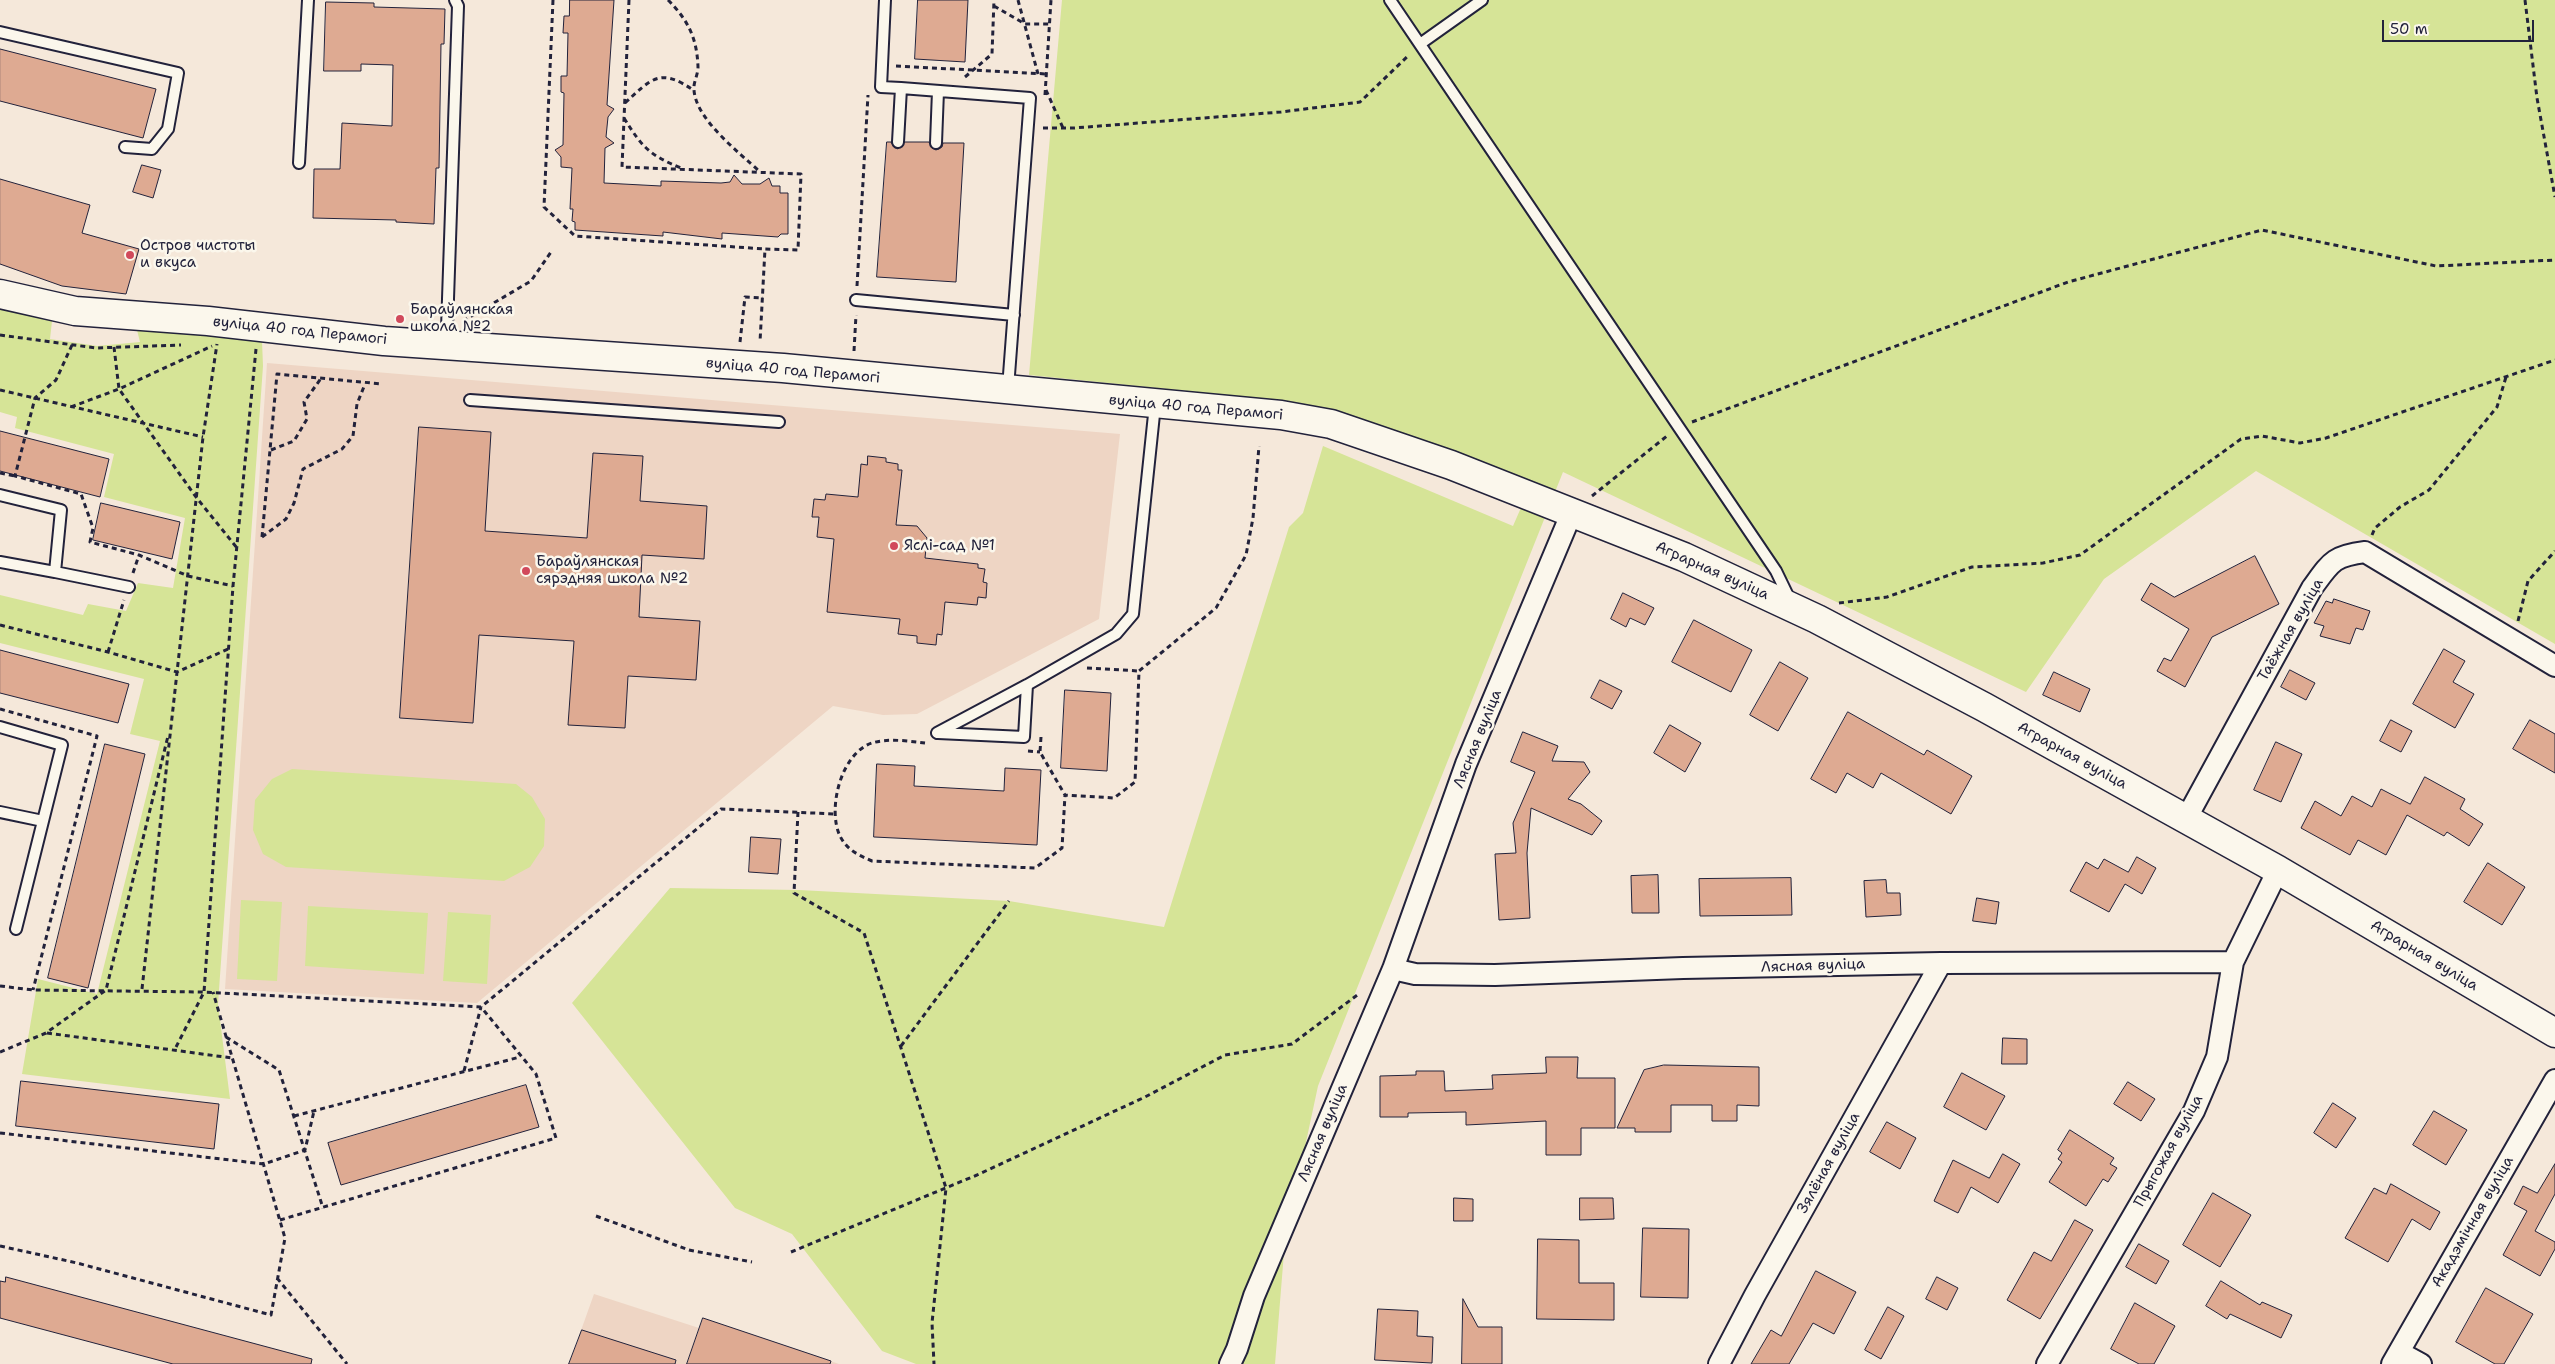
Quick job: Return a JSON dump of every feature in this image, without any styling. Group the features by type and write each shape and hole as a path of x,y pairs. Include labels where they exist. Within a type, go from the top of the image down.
{"street":[{"name":"вуліца 40 год Перамогі","path":"0,294 75,311 208,321 448,346 783,368 1008,391 1281,415 1331,424 1393,444 1572,512"},
{"name":"Аграрная вуліца","path":"1572,512 1684,557 1794,608 1984,707 2278,870 2555,1033"},
{"name":"Лясная вуліца","path":"1230,1364 1238,1350 1254,1296 1393,969 1466,764 1572,512"},
{"path":"2365,552 2555,666"},
{"name":"Таёжная вуліца","path":"2186,819 2312,588 2331,562 2347,554 2365,552"},
{"name":"Прыгожая вуліца","path":"2047,1364 2194,1111 2217,1057 2233,962 2278,870"},
{"name":"Лясная вуліца","path":"1393,969 1415,974 1495,976 1674,968 1941,963 2233,962"},
{"name":"Зялёная вуліца","path":"1719,1364 1755,1295 1941,963"},
{"name":"Акадэмічная вуліца","path":"2395,1358 2555,1080"},
{"path":"2395,1358 2421,1364"}],"lane":[{"path":"299,163 308,0"},
{"path":"448,346 447,328 458,6 455,0"},
{"path":"886,0 881,87 1030,98 1008,391"},
{"path":"1390,0 1776,572 1794,608"},
{"path":"1420,44 1482,0"},
{"path":"0,32 178,73 168,130 152,149 125,147"},
{"path":"898,142 901,88"},
{"path":"936,142 938,91"},
{"path":"856,300 1014,315"},
{"path":"470,400 779,422"},
{"path":"1027,685 1024,737 937,733 1027,685 1116,634 1133,614 1155,404"},
{"path":"0,495 61,510 55,572"},
{"path":"0,562 128,587"},
{"path":"0,727 62,745 16,929"},
{"path":"0,812 44,821"}],"path":[{"path":"553,0 544,206 575,236 798,250 801,174 622,167 629,0"},
{"path":"668,0 684,16 694,42 698,69 694,90 701,110 716,131 760,172"},
{"path":"974,70 992,54 994,0"},
{"path":"1018,0 1038,74"},
{"path":"1045,98 1051,0"},
{"path":"2525,0 2537,98 2555,197"},
{"path":"994,6 1024,24 1050,24"},
{"path":"1028,128 1063,128 1281,112 1360,102 1420,44"},
{"path":"882,65 1047,74"},
{"path":"624,103 646,84 663,76 678,79 694,90"},
{"path":"1046,88 1063,128"},
{"path":"853,359 868,94"},
{"path":"624,118 640,144 659,159 684,169"},
{"path":"1043,128 1044,118"},
{"path":"1572,512 1678,426 2068,282 2262,230 2436,266 2555,260"},
{"path":"740,349 745,297 764,296 766,249"},
{"path":"473,318 531,281 551,252"},
{"path":"0,335 96,348 188,344"},
{"path":"207,344 217,343"},
{"path":"71,407 118,389 217,343"},
{"path":"142,989 196,497 217,343"},
{"path":"15,476 35,398 56,380 72,345"},
{"path":"174,1051 204,992 233,586 256,346"},
{"path":"114,347 118,389 196,497 237,548"},
{"path":"1831,604 1888,597 1972,567 2044,563 2080,555 2241,439 2262,436 2300,443 2326,438 2555,360"},
{"path":"365,384 357,404 353,436 342,450 325,456 303,469 294,503 286,519 262,537 277,374 322,376 365,384 382,384"},
{"path":"271,450 294,441 307,419 304,402 322,376"},
{"path":"2365,552 2375,528 2400,507 2429,490 2497,406 2506,377"},
{"path":"0,390 203,437"},
{"path":"1083,668 1139,671 1216,608 1246,555 1254,518 1259,446"},
{"path":"0,473 81,494 92,528 90,542 139,555 188,576 233,586"},
{"path":"2513,642 2528,581 2555,551"},
{"path":"0,625 108,652 177,672 228,649"},
{"path":"1065,795 1114,798 1135,782 1139,671"},
{"path":"0,709 97,736 33,990"},
{"path":"0,1052 46,1033 106,990 171,723"},
{"path":"927,743 898,740 871,743 849,760 838,785 836,814 839,835 852,853 872,861 1035,868 1062,848 1065,795 1040,752 1041,733"},
{"path":"1021,750 1040,752"},
{"path":"464,1072 481,1007 722,809 836,814"},
{"path":"798,812 794,893 864,933 946,1188 932,1323 934,1364"},
{"path":"901,1047 1009,901"},
{"path":"0,986 33,990 142,989 214,992 481,1007 520,1057 536,1074 556,1138 280,1220"},
{"path":"0,1246 77,1263 270,1315 285,1238 214,992"},
{"path":"791,1252 946,1188 1145,1097 1225,1055 1292,1044 1362,992"},
{"path":"46,1033 232,1058"},
{"path":"226,1037 280,1070 323,1208"},
{"path":"294,1116 520,1057"},
{"path":"305,1150 314,1111"},
{"path":"0,1133 264,1164 305,1150"},
{"path":"596,1216 689,1250 752,1262"},
{"path":"277,1278 347,1364"}],"shaded area":[{"path":"267,363 1120,434 1099,619 917,714 883,715 833,706 477,1003 225,989"},
{"path":"594,1294 699,1328 703,1318 839,1364 569,1364"}],"green space":[{"path":"1062,0 2555,0 2555,644 2256,471 2104,579 2026,692 1563,472 1318,1086 1285,1240 1275,1364 916,1364 882,1351 792,1234 735,1208 572,1003 670,888 799,890 1009,901 1164,927 1289,527 1303,513 1323,446 1513,526 1530,487 1346,414 1227,395 1029,375"},
{"path":"0,309 52,321 50,339 97,346 140,342 136,326 262,341 263,366 218,1004 230,1099 22,1074 38,979 97,994 160,741 130,734 144,679 0,643 0,595 83,615 88,604 126,611 138,583 173,588 185,518 104,497 114,454 15,428 17,417 0,412"},
{"path":"292,769 516,784 532,797 545,819 544,846 530,867 504,881 286,867 263,854 253,830 255,800 272,779"},
{"path":"241,900 282,902 277,981 237,979"},
{"path":"308,906 428,913 424,974 305,966"},
{"path":"448,912 491,915 487,984 443,981"}],"building":[{"path":"570,0 614,0 607,105 614,109 608,117 606,137 614,143 605,148 604,183 661,186 661,181 721,183 730,182 734,175 742,184 760,184 769,178 772,186 780,186 780,193 788,193 788,234 781,234 778,237 722,233 722,239 663,232 663,236 575,230 575,222 572,221 573,209 570,209 572,168 561,167 561,157 555,150 563,145 564,93 561,92 561,76 567,76 568,33 563,33 564,16 569,16"},
{"path":"918,0 968,0 965,62 915,59"},
{"path":"326,2 374,3 374,7 445,9 444,44 441,44 439,168 436,168 434,224 396,222 396,220 313,218 314,169 340,169 342,123 392,126 393,65 361,64 361,71 324,71"},
{"path":"0,49 156,89 143,138 0,101"},
{"path":"887,142 891,142 898,149 905,142 929,142 932,148 936,150 942,147 943,143 964,143 956,282 877,277"},
{"path":"142,165 161,170 153,198 133,192"},
{"path":"0,179 90,205 82,233 139,249 126,294 62,286 0,264"},
{"name":"Бараўлянская сярэдняя школа №2","path":"419,427 491,432 485,531 587,538 593,453 643,456 640,501 707,506 704,559 642,555 639,617 700,621 696,680 628,676 625,728 568,725 574,641 479,635 473,723 400,718"},
{"path":"0,431 109,459 100,497 0,471"},
{"name":"Яслі-сад №1","path":"868,456 886,458 886,462 898,464 898,470 902,470 896,525 917,526 927,538 925,558 978,564 978,568 985,569 983,582 987,583 986,598 978,597 977,605 945,602 942,635 937,634 936,645 917,643 917,636 898,634 900,619 827,612 834,539 817,537 819,517 812,517 814,499 825,500 826,494 858,497 861,464 867,465"},
{"path":"101,503 180,522 172,559 93,540"},
{"path":"2255,556 2279,604 2212,637 2185,687 2157,671 2164,658 2171,661 2189,629 2141,600 2151,583 2174,597"},
{"path":"1623,593 1654,608 1645,625 1630,618 1626,627 1611,619"},
{"path":"2334,599 2370,611 2363,630 2356,628 2350,644 2320,636 2324,626 2314,623 2326,601 2332,603"},
{"path":"1694,620 1752,650 1731,692 1672,662"},
{"path":"2444,649 2465,661 2453,682 2474,694 2455,728 2413,704"},
{"path":"0,650 129,684 118,723 0,693"},
{"path":"1780,662 1808,678 1778,731 1750,715"},
{"path":"2290,670 2315,683 2306,700 2281,687"},
{"path":"2054,672 2090,689 2080,712 2043,695"},
{"path":"1600,680 1622,691 1612,709 1591,698"},
{"path":"1065,690 1111,693 1107,771 1061,768"},
{"path":"1848,712 1924,755 1927,750 1972,776 1951,814 1881,773 1873,788 1847,773 1836,793 1811,779"},
{"path":"2391,720 2412,731 2401,752 2380,741"},
{"path":"2530,720 2555,734 2555,773 2513,749"},
{"path":"1670,725 1701,743 1685,772 1654,753"},
{"path":"1523,732 1558,746 1552,761 1584,762 1590,772 1568,799 1581,804 1602,821 1592,835 1531,808 1527,853 1530,918 1499,920 1495,854 1516,853 1513,823 1535,772 1511,762"},
{"path":"2276,742 2302,754 2281,802 2254,790"},
{"path":"105,744 145,754 88,988 48,978"},
{"path":"877,764 915,766 914,786 1004,791 1005,768 1041,770 1037,845 874,837"},
{"path":"2425,777 2465,799 2460,809 2483,824 2469,846 2447,832 2444,836 2407,815 2386,855 2358,840 2350,855 2301,828 2315,801 2341,816 2352,796 2372,807 2381,789 2410,804"},
{"path":"751,837 781,839 778,874 749,872"},
{"path":"2137,857 2156,868 2142,894 2125,884 2109,912 2070,891 2086,862 2098,869 2104,859 2128,872"},
{"path":"2488,863 2525,887 2502,925 2464,902"},
{"path":"1658,875 1659,913 1632,913 1631,876"},
{"path":"1791,878 1792,915 1700,916 1699,879"},
{"path":"1886,880 1887,893 1900,893 1901,915 1866,917 1864,881"},
{"path":"1977,898 1999,902 1996,924 1973,921"},
{"path":"2003,1038 2027,1039 2027,1064 2002,1064"},
{"path":"1546,1057 1578,1057 1577,1078 1615,1078 1615,1128 1581,1128 1581,1155 1546,1155 1546,1121 1466,1125 1466,1112 1408,1113 1408,1117 1380,1117 1380,1076 1416,1075 1416,1071 1444,1071 1445,1091 1493,1089 1492,1075 1546,1073"},
{"path":"1664,1065 1759,1067 1759,1106 1737,1105 1737,1121 1712,1121 1712,1105 1671,1105 1671,1132 1635,1132 1635,1128 1617,1128 1644,1070"},
{"path":"1962,1073 2005,1096 1986,1130 1944,1107"},
{"path":"21,1081 219,1104 214,1149 16,1126"},
{"path":"2128,1082 2155,1099 2141,1121 2114,1104"},
{"path":"526,1085 539,1127 341,1185 328,1143"},
{"path":"2333,1103 2356,1118 2336,1148 2314,1133"},
{"path":"2434,1111 2467,1130 2446,1165 2413,1145"},
{"path":"1887,1122 1916,1138 1900,1169 1870,1152"},
{"path":"2070,1130 2114,1158 2110,1164 2117,1168 2108,1182 2103,1179 2086,1206 2049,1182 2062,1162 2058,1159 2062,1153 2058,1150"},
{"path":"2003,1154 2020,1164 1998,1203 1971,1187 1958,1213 1934,1201 1953,1160 1989,1178"},
{"path":"2555,1164 2555,1194 2535,1231 2555,1242 2555,1249 2540,1276 2503,1255 2527,1211 2514,1204 2523,1186 2537,1193"},
{"path":"2391,1184 2440,1212 2430,1230 2412,1219 2388,1262 2345,1238 2374,1188 2386,1194"},
{"path":"2213,1193 2251,1215 2220,1267 2183,1245"},
{"path":"1454,1198 1473,1199 1473,1221 1454,1221"},
{"path":"1580,1198 1613,1198 1614,1219 1580,1220"},
{"path":"2075,1220 2093,1230 2040,1319 2007,1300 2034,1252 2051,1261"},
{"path":"1643,1228 1689,1229 1688,1298 1641,1297"},
{"path":"1538,1239 1579,1240 1579,1283 1614,1283 1614,1320 1537,1319"},
{"path":"2139,1244 2169,1261 2156,1284 2126,1267"},
{"path":"1816,1271 1856,1292 1834,1334 1813,1323 1789,1364 1751,1364 1771,1330 1781,1336"},
{"path":"6,1277 312,1359 311,1364 173,1364 0,1318 0,1281 5,1282"},
{"path":"1937,1277 1958,1288 1947,1310 1926,1299"},
{"path":"2221,1281 2260,1305 2262,1302 2292,1315 2281,1338 2230,1314 2227,1319 2206,1306"},
{"path":"2486,1288 2533,1314 2504,1364 2495,1364 2456,1342"},
{"path":"1463,1299 1478,1327 1502,1327 1502,1364 1462,1364"},
{"path":"2135,1303 2175,1326 2154,1364 2139,1364 2111,1349"},
{"path":"1888,1307 1904,1316 1881,1359 1865,1350"},
{"path":"1378,1309 1418,1311 1417,1336 1433,1337 1432,1363 1375,1360"},
{"path":"703,1318 831,1361 830,1364 687,1364"},
{"path":"582,1330 676,1360 675,1364 569,1364"}],"place":[{"name":"Остров чистоты и вкуса","path":"130,255"},
{"name":"Бараўлянская школа №2","path":"400,319"},
{"name":"Яслі-сад №1","path":"894,546"},
{"name":"Бараўлянская сярэдняя школа №2","path":"526,571"}]}
